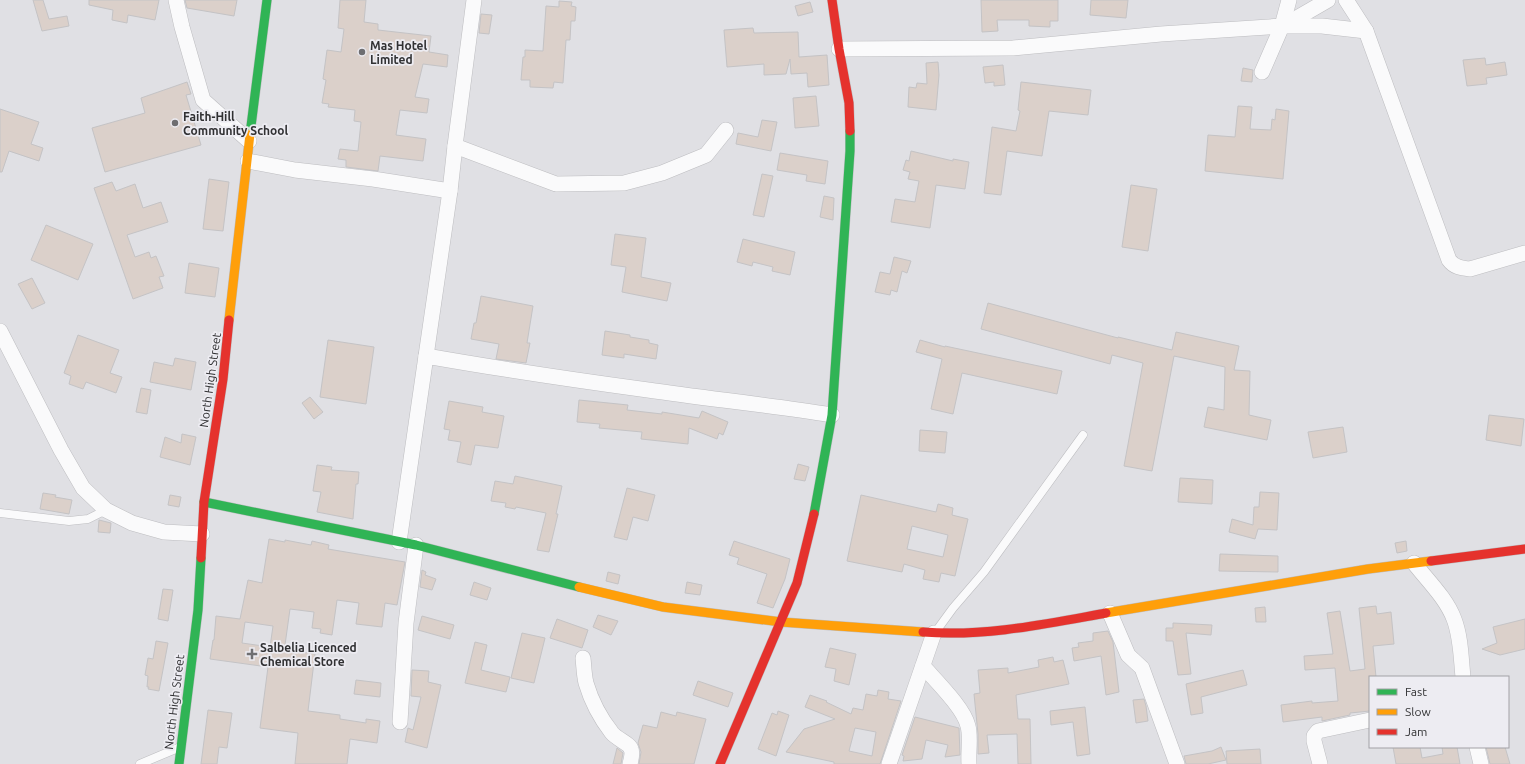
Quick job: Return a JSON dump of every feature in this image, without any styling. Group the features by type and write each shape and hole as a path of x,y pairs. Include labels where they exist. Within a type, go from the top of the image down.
{"main road":[{"name":"North High Street","path":"179,764 198,610 204,502 223,380 249,141 267,0"},
{"path":"720,764 797,582 813,522 832,415 850,151 849,103 832,0"},
{"path":"204,502 416,545 663,607 781,622 934,634 972,633 1019,628 1110,614 1271,585 1414,563 1525,549"}],"street":[{"path":"176,0 182,27 203,100 249,141"},
{"path":"399,542 450,191 454,146 474,0"},
{"path":"1262,72 1282,26 1289,0"},
{"path":"1282,26 1328,0"},
{"path":"1346,0 1366,30 1452,265 1470,269 1525,253"},
{"path":"839,49 1013,48 1161,34 1282,26 1322,26 1366,30"},
{"path":"454,146 556,184 624,183 662,173 706,155 726,130"},
{"path":"248,161 295,170 373,179 450,191"},
{"path":"0,331 57,443 83,488 106,510 132,523 164,532 202,534"},
{"path":"426,356 487,367 649,390 792,408 832,415"},
{"path":"400,722 406,622 416,545"},
{"path":"1414,563 1446,603 1454,619 1458,635 1463,676"},
{"path":"1110,614 1128,655 1142,668 1177,764"},
{"path":"889,764 934,634"},
{"path":"582,658 586,683 592,700 612,733 619,740 628,744 631,748 632,758 630,764"},
{"path":"923,666 954,702 965,718 969,727 969,764"},
{"path":"1320,764 1314,741 1314,736 1318,731 1369,720"},
{"path":"1477,748 1481,764"}],"lane":[{"path":"934,634 953,608 984,572 1083,435"},
{"path":"0,513 69,521 88,519 106,510"},
{"path":"140,764 181,747"}],"building":[{"path":"33,0 43,0 49,19 67,16 69,26 42,31"},
{"path":"89,0 159,0 155,20 128,15 127,23 112,20 113,10 89,5"},
{"path":"185,0 237,0 234,16 187,8"},
{"path":"340,0 366,0 364,22 378,24 378,30 431,36 429,52 448,55 447,67 423,64 415,97 429,99 427,113 400,110 396,135 426,139 423,161 380,156 378,171 346,167 346,160 338,159 340,149 358,151 361,122 354,121 355,110 328,107 329,104 322,103 326,80 323,79 327,50 341,52 344,29 338,28"},
{"path":"981,0 1058,0 1058,21 1050,21 1050,27 1029,26 1029,20 997,20 998,31 982,32"},
{"path":"1091,0 1128,0 1126,18 1090,15"},
{"path":"559,1 572,2 571,6 576,7 575,21 571,21 570,40 566,40 563,83 554,82 553,88 530,87 530,80 521,80 525,50 543,51 546,6 559,7"},
{"path":"810,2 813,12 798,16 795,6"},
{"path":"481,14 492,15 489,34 479,33"},
{"path":"753,28 754,33 798,32 799,57 827,55 829,85 808,87 807,73 791,74 790,59 786,74 764,75 764,64 727,67 724,30"},
{"path":"1485,58 1486,65 1505,62 1507,75 1486,78 1487,84 1467,86 1463,60"},
{"path":"938,62 939,75 936,110 908,107 909,87 916,88 917,83 927,84 926,63"},
{"path":"1003,65 1005,85 994,86 994,82 985,83 983,67"},
{"path":"1243,68 1253,70 1252,82 1241,81"},
{"path":"187,82 191,94 186,95 201,145 105,172 92,128 145,113 141,98"},
{"path":"1021,82 1091,90 1088,115 1049,111 1042,156 1007,151 1001,195 984,193 992,127 1016,131 1020,111 1018,110"},
{"path":"816,96 819,126 795,128 793,98"},
{"path":"1238,106 1252,107 1250,129 1271,130 1272,119 1275,120 1276,109 1289,111 1283,179 1205,171 1208,135 1235,137"},
{"path":"0,109 39,122 31,144 43,148 39,161 9,151 2,172 0,172"},
{"path":"762,120 777,122 771,151 736,144 738,133 758,137"},
{"path":"911,151 953,161 953,159 969,162 965,189 936,185 930,228 891,222 895,199 915,202 919,181 908,179 910,172 903,170 906,160 909,161"},
{"path":"780,153 828,161 825,184 806,181 807,175 777,170"},
{"path":"762,174 773,176 764,217 753,215"},
{"path":"209,179 229,182 223,231 203,229"},
{"path":"112,182 116,191 135,184 143,208 161,202 168,222 127,235 135,257 149,252 151,258 156,256 164,276 159,277 163,288 133,299 94,188"},
{"path":"1131,185 1157,189 1148,251 1122,247"},
{"path":"824,196 834,198 833,220 820,217"},
{"path":"46,225 93,244 78,280 31,260"},
{"path":"615,234 646,238 641,277 671,283 667,301 622,292 626,267 611,265"},
{"path":"743,239 795,252 790,275 772,271 773,267 753,262 752,266 737,262"},
{"path":"894,257 911,261 907,273 902,271 897,292 891,290 890,295 875,292 880,272 890,274"},
{"path":"189,263 219,268 215,297 185,293"},
{"path":"32,278 45,303 32,309 18,284"},
{"path":"481,296 533,306 527,343 530,343 526,363 496,359 499,344 471,339 474,323 476,323"},
{"path":"988,303 1118,338 1172,350 1176,332 1239,346 1234,370 1250,371 1249,415 1271,420 1267,440 1204,427 1208,407 1224,410 1225,367 1174,356 1152,471 1124,466 1143,363 1112,355 1110,364 981,329"},
{"path":"605,331 649,340 649,343 658,345 656,359 624,354 624,358 602,355"},
{"path":"78,335 119,350 110,373 122,377 116,393 86,382 83,389 69,384 71,376 64,373"},
{"path":"328,340 374,347 366,404 320,397"},
{"path":"920,340 945,347 1062,371 1057,394 962,373 953,414 931,409 942,359 916,352"},
{"path":"175,358 196,362 191,390 150,382 154,362 173,366"},
{"path":"141,388 151,390 147,414 136,412"},
{"path":"310,397 323,412 314,419 302,403"},
{"path":"579,400 628,405 627,410 662,414 662,412 699,418 702,411 728,422 723,435 719,433 717,439 689,428 688,444 641,439 642,432 599,428 600,424 577,422"},
{"path":"449,401 483,407 482,412 504,416 498,448 475,445 471,465 457,462 461,442 448,440 450,430 444,429"},
{"path":"1489,415 1524,419 1521,446 1486,440"},
{"path":"1343,427 1347,452 1313,458 1308,432"},
{"path":"920,430 947,432 945,453 919,451"},
{"path":"182,434 196,437 190,465 160,457 165,437 181,443"},
{"path":"798,464 809,467 805,481 794,479"},
{"path":"317,465 332,467 331,470 359,472 358,484 356,484 353,519 317,512 321,492 313,491"},
{"path":"515,476 562,486 556,514 558,514 549,552 537,550 546,513 516,507 515,509 505,507 506,503 491,501 495,481 513,484"},
{"path":"1180,478 1213,480 1212,504 1178,502"},
{"path":"627,488 655,495 648,521 633,517 627,540 614,537"},
{"path":"1260,492 1279,493 1277,530 1258,529 1255,539 1229,532 1232,519 1253,525 1254,507 1259,507"},
{"path":"43,493 72,500 69,514 40,509"},
{"path":"170,495 181,497 179,507 168,505"},
{"path":"861,495 936,512 938,504 953,508 952,515 968,519 955,576 941,573 939,582 923,579 925,570 904,564 902,572 847,561","holes":["912,526 948,535 943,557 907,549"]},
{"path":"99,520 111,523 110,533 98,532"},
{"path":"269,539 285,542 285,540 311,545 312,541 329,545 328,549 405,562 397,605 385,603 382,627 356,624 359,603 337,600 332,635 320,633 321,629 312,628 314,612 290,609 285,645 288,646 288,650 315,654 308,711 340,715 340,719 366,723 366,719 380,721 377,743 350,739 347,764 295,764 298,733 260,728 268,667 210,659 214,640 216,616 240,619 248,580 262,583","holes":["245,622 273,626 270,647 242,643"]},
{"path":"734,541 790,559 785,579 773,608 757,603 767,574 737,564 739,558 729,555"},
{"path":"1406,541 1407,551 1397,553 1395,543"},
{"path":"1220,554 1278,556 1278,572 1219,571"},
{"path":"422,570 426,572 425,575 436,579 432,590 420,587"},
{"path":"608,572 620,575 618,584 606,581"},
{"path":"474,582 491,588 487,600 470,595"},
{"path":"687,582 702,585 700,595 685,593"},
{"path":"163,589 173,590 168,621 158,619"},
{"path":"1376,606 1377,614 1391,612 1394,644 1373,646 1376,676 1369,676 1369,711 1350,713 1350,715 1322,721 1322,717 1283,722 1281,705 1312,701 1312,703 1338,701 1335,668 1305,670 1304,656 1333,654 1327,613 1340,611 1350,671 1365,669 1359,608"},
{"path":"1265,607 1266,622 1256,622 1255,608"},
{"path":"598,615 618,621 611,635 593,627"},
{"path":"422,616 454,625 450,639 418,630"},
{"path":"557,619 588,630 582,648 550,638"},
{"path":"1525,619 1525,649 1500,655 1482,649 1497,643 1493,627"},
{"path":"1173,623 1212,625 1211,635 1186,633 1191,674 1178,675 1173,641 1166,641 1166,628 1173,628"},
{"path":"1108,631 1113,642 1119,692 1106,695 1101,656 1074,661 1072,648 1079,647 1078,643 1093,641 1093,633"},
{"path":"522,633 545,638 534,683 511,678"},
{"path":"156,641 168,643 159,691 148,689 148,676 145,675 148,658 153,659"},
{"path":"475,642 487,645 481,670 510,677 506,692 465,683"},
{"path":"830,648 856,654 849,685 834,681 836,669 825,667"},
{"path":"1053,657 1054,662 1063,660 1069,684 1016,695 1018,719 1030,719 1031,764 1018,764 1017,734 987,735 989,753 978,754 978,734 974,694 980,693 978,670 1008,668 1008,673 1039,667 1038,660"},
{"path":"412,670 429,671 428,682 441,685 427,748 405,742 408,728 413,730 421,697 411,696"},
{"path":"1243,670 1247,685 1201,697 1203,713 1191,715 1186,684"},
{"path":"356,680 381,683 380,697 354,694"},
{"path":"698,681 733,693 728,707 693,695"},
{"path":"878,690 889,692 888,699 901,701 880,764 834,764 834,762 786,752 804,729 835,719 805,707 810,695 827,701 826,702 851,714 853,708 863,710 866,694 877,696","holes":["855,728 876,732 872,756 849,751"]},
{"path":"1144,699 1148,721 1136,723 1133,700"},
{"path":"1085,707 1090,754 1077,756 1073,722 1051,725 1050,711"},
{"path":"208,710 232,713 227,748 219,747 217,764 201,764"},
{"path":"778,711 789,715 776,756 758,749 772,713 777,715"},
{"path":"661,712 676,716 677,712 706,719 694,764 639,764 641,752 638,743 643,725 657,728"},
{"path":"915,717 959,728 960,755 945,757 948,745 926,740 922,759 903,761 904,756 902,755"},
{"path":"1221,747 1226,760 1208,764 1186,764 1184,756 1212,751"},
{"path":"617,748 623,753 621,764 613,764"},
{"path":"1393,748 1420,748 1422,758 1443,754 1442,748 1457,748 1460,764 1396,764"},
{"path":"1486,748 1505,748 1510,764 1490,764"},
{"path":"1260,749 1261,764 1227,764 1226,751"}],"traffic: fast":[{"path":"250,134 267,0"},
{"path":"814,514 832,415 850,151 850,131"},
{"path":"204,502 416,545 579,587"},
{"path":"179,764 198,610 201,558"}],"traffic: slow":[{"path":"229,320 250,134"},
{"path":"1106,613 1368,569 1431,561"},
{"path":"579,587 663,607 781,622 923,632"}],"traffic: jam":[{"path":"832,0 849,103 850,131"},
{"path":"201,558 204,502 223,379 229,320"},
{"path":"720,764 797,583 814,514"},
{"path":"1431,561 1525,549"},
{"path":"923,632 969,633 992,631 1038,625 1106,613"}],"place":[{"name":"Mas Hotel Limited","path":"362,52"},
{"name":"Faith-Hill Community School","path":"175,123"},
{"name":"Salbelia Licenced Chemical Store","path":"252,654"}]}
